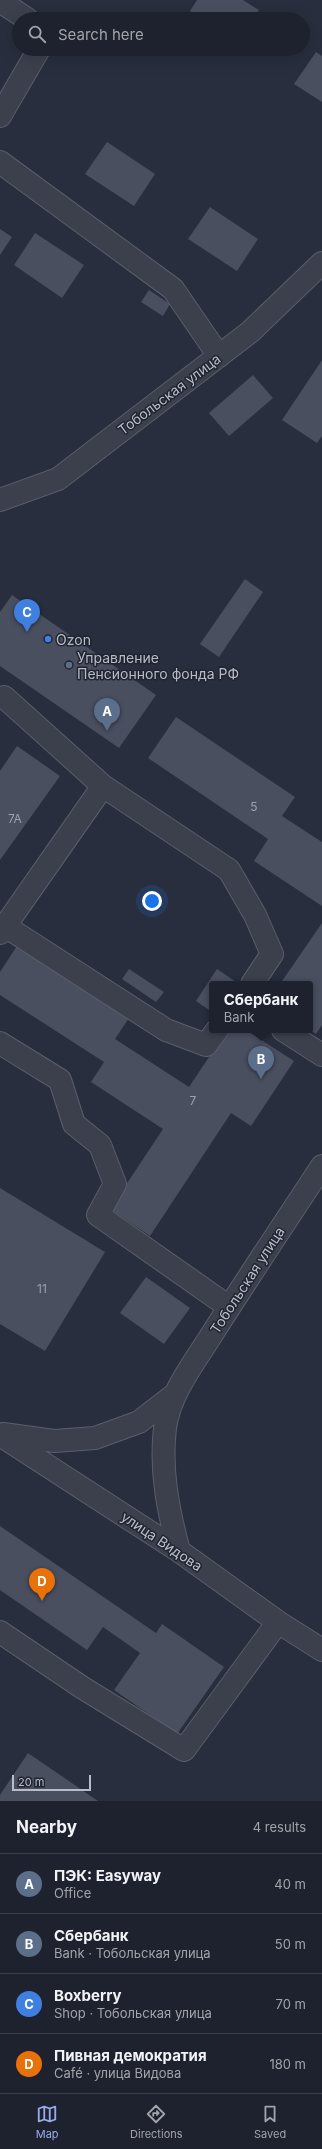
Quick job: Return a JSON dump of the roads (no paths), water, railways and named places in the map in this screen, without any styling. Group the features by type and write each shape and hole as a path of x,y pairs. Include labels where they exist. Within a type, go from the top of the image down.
{"street":[{"path":"0,1 16,12"},
{"path":"0,116 35,56"},
{"path":"0,162 173,289 219,356"},
{"name":"Тобольская улица","path":"0,500 58,479 250,332 322,263"},
{"path":"1,698 103,786 230,870 255,915 272,954 254,981"},
{"path":"103,786 3,929 166,1030 206,1045 216,1033"},
{"path":"288,1033 322,1054"},
{"path":"0,1043 60,1080 74,1124 100,1145 115,1184 98,1215 229,1307"},
{"name":"Тобольская улица","path":"179,1551 169,1513 163,1469 165,1427 174,1395 229,1307 322,1166"},
{"name":"Тобольская улица","path":"0,1434 54,1441 95,1438 139,1422 174,1395"},
{"name":"улица Видова","path":"0,1434 179,1551 278,1622 322,1650"},
{"path":"0,1632 83,1688 184,1750 278,1622"}],"place":[{"name":"Boxberry","path":"27,632"},
{"name":"Ozon","path":"48,639"},
{"name":"Управление Пенсионного фонда РФ","path":"69,665"},
{"name":"ПЭК: Easyway","path":"107,731"},
{"name":"Сбербанк","path":"261,1079"},
{"name":"Пивная демократия","path":"42,1601"}]}
